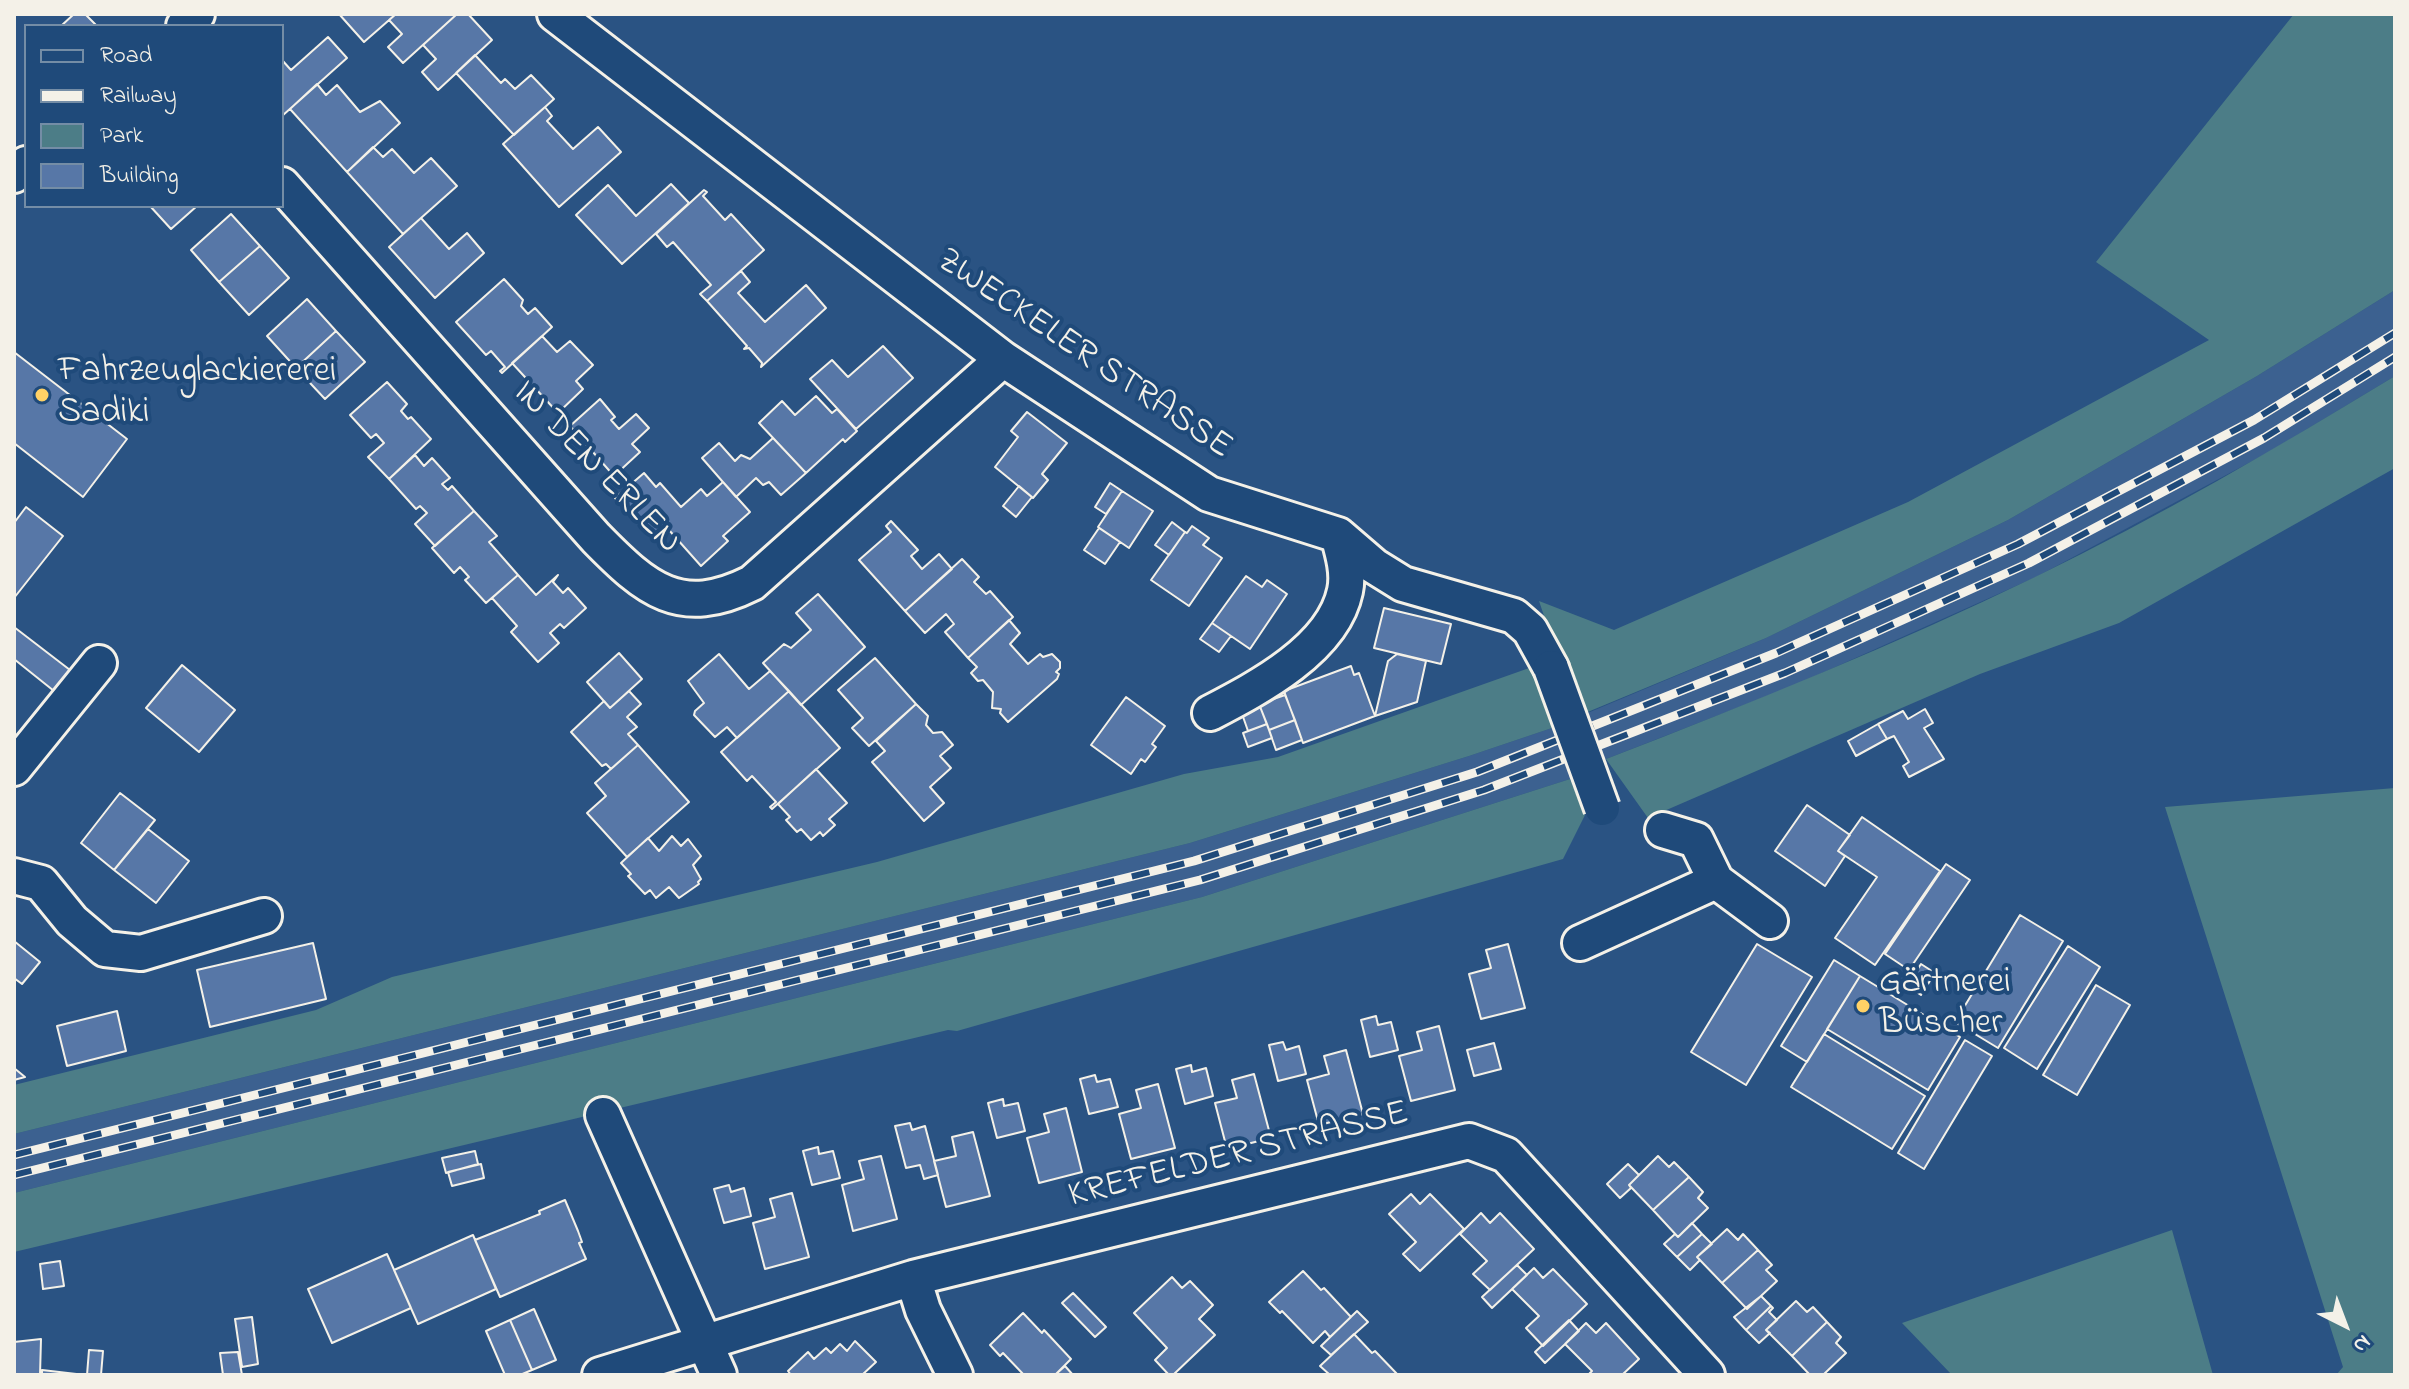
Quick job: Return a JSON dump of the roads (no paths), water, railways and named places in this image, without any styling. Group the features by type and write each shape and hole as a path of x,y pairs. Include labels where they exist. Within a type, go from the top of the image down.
{"street":[{"name":"ZWECKELER STRASSE","path":"555,14 1003,359 1209,494 1338,535 1374,566 1403,584 1514,616 1530,630 1551,668 1602,808"},
{"name":"IN DEN ERLEN","path":"284,187 596,538 635,575 678,599 729,595 752,583 1003,359"},
{"path":"1210,713 1263,686 1297,659 1336,619 1346,589 1345,565 1338,535"},
{"path":"14,768 99,663"},
{"path":"1663,830 1696,840 1716,881 1770,921"},
{"path":"28,880 105,949 141,953 264,916"},
{"path":"1580,943 1716,881"},
{"path":"603,1115 719,1375"},
{"name":"KREFELDER STRASSE","path":"600,1375 913,1278 1469,1141 1506,1155 1707,1375"},
{"path":"913,1278 923,1310 955,1375"}],"railway":[{"path":"14,1155 1194,861 1477,772 1776,653 2018,544 2254,420 2395,333"},
{"path":"14,1175 1200,880 1484,790 1785,673 2029,563 2264,438 2395,357"}],"place":[{"name":"Fahrzeuglackiererei Sadiki","path":"42,395"},
{"name":"Gärtnerei Büscher","path":"1863,1006"}]}
